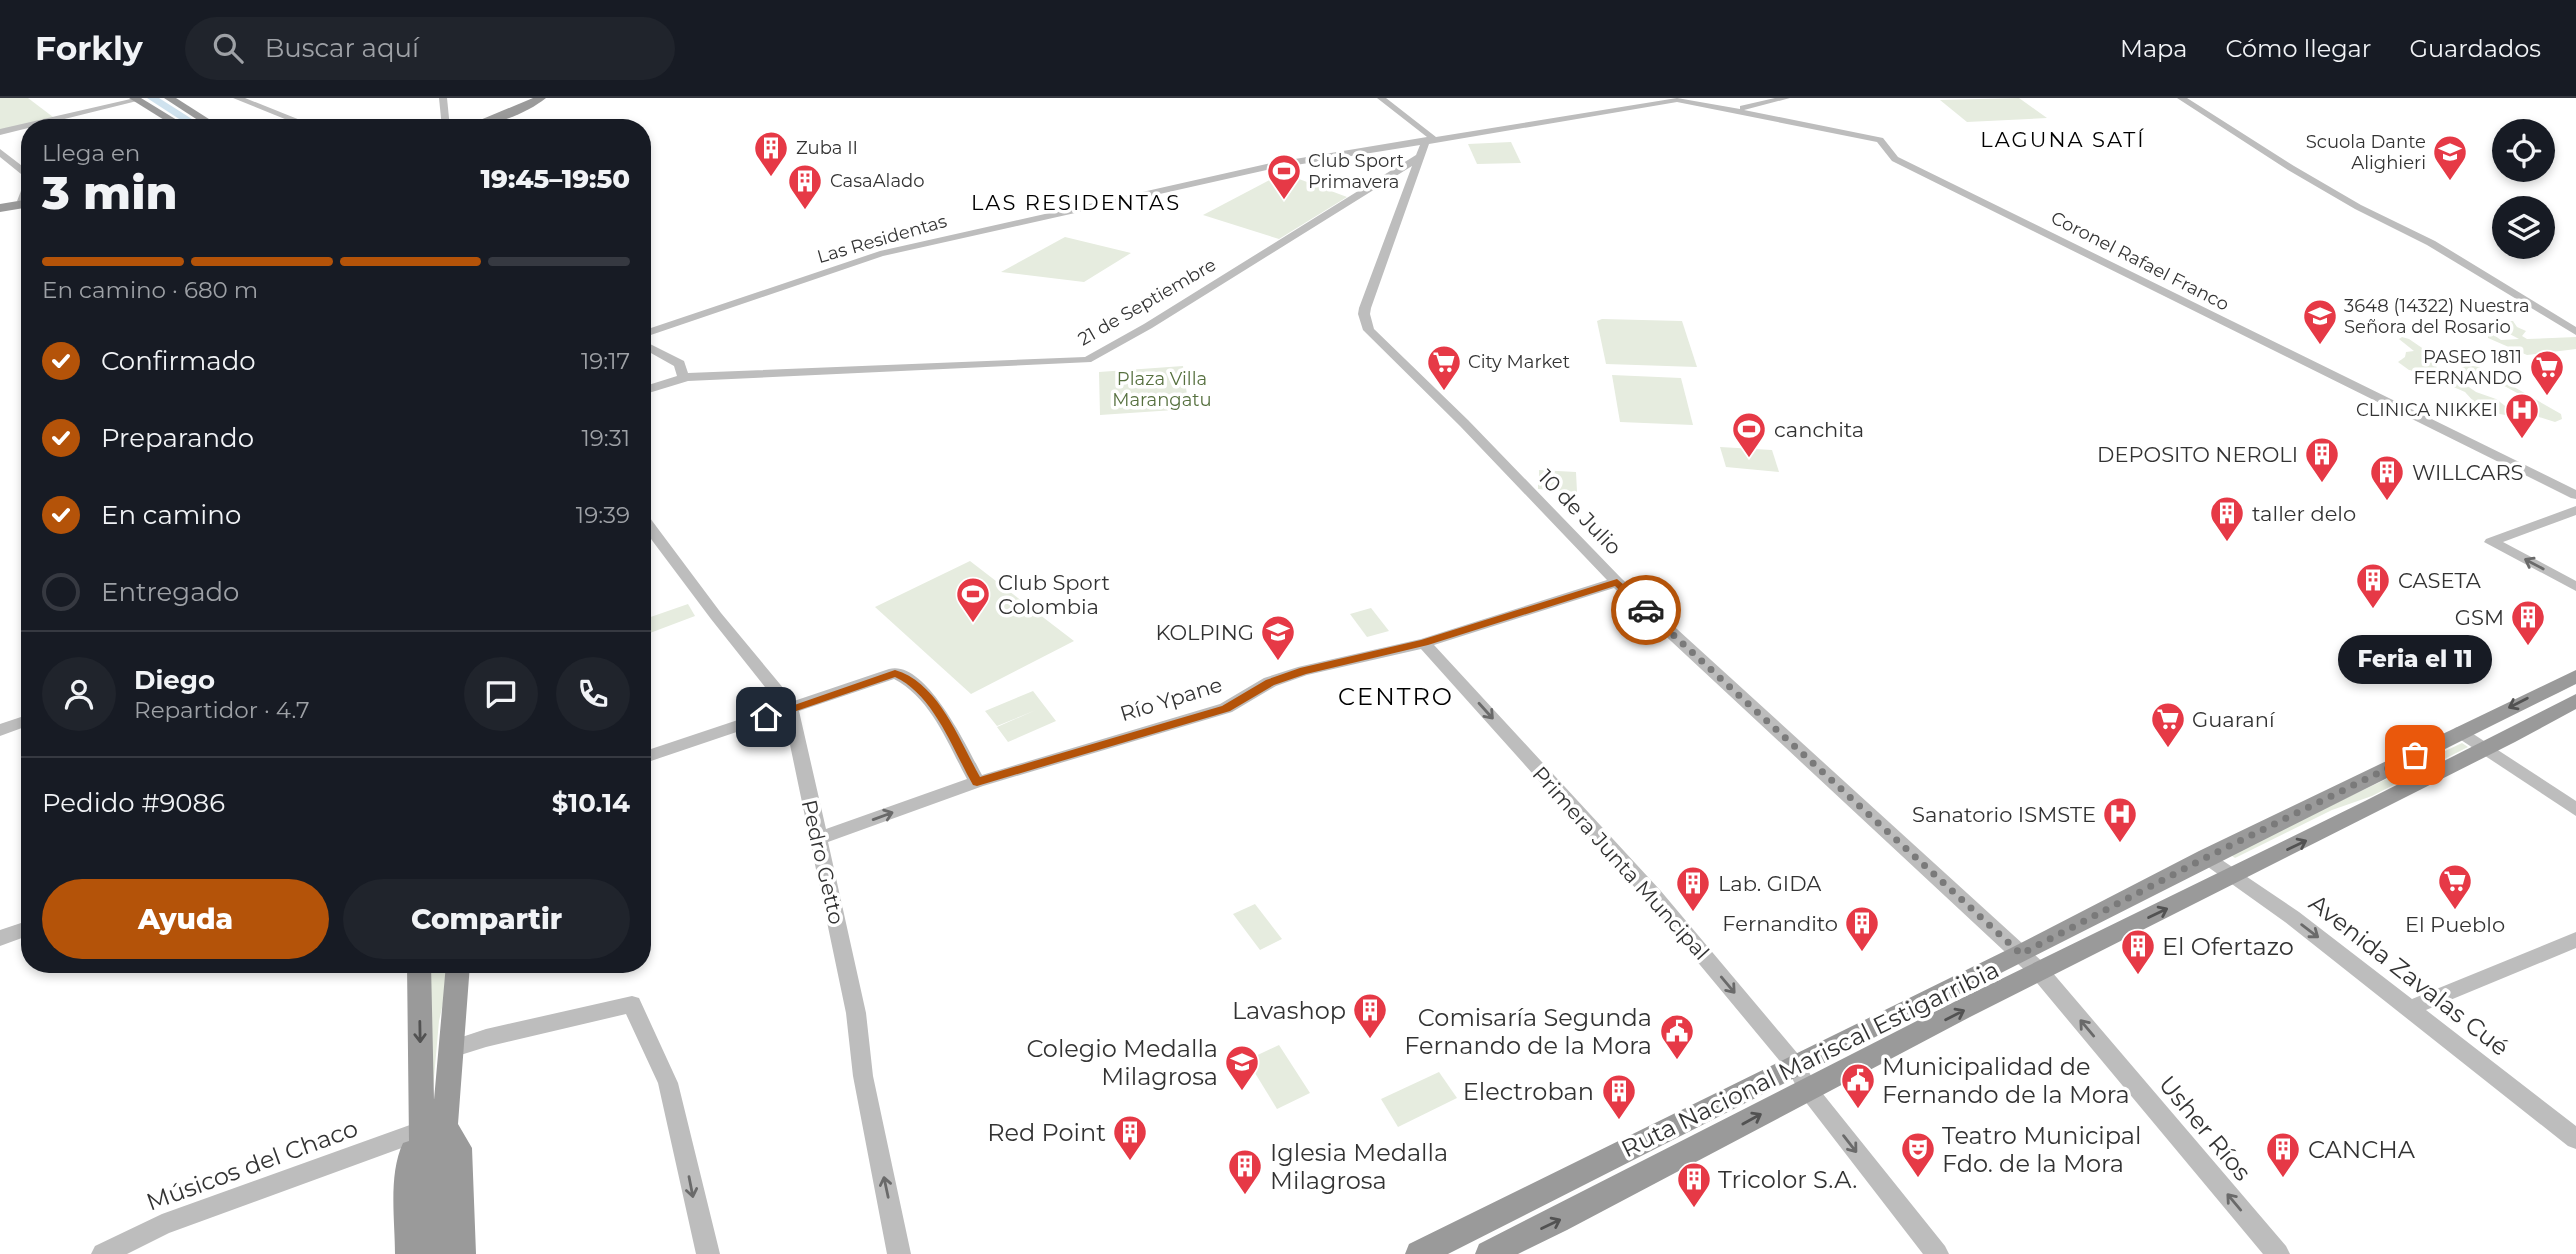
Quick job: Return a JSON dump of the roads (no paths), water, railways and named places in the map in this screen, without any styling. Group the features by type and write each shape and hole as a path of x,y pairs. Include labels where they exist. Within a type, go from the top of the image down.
{"highway":[{"path":"169,98 204,119"},
{"path":"492,119 541,98"},
{"path":"503,119 552,98"},
{"path":"139,101 169,119"},
{"path":"182,105 204,112 214,119"},
{"path":"0,206 21,205"},
{"name":"Ruta Nacional Mariscal Estigarribia","path":"1489,1254 1625,1188 1808,1090 2030,963 2207,857 2576,676"},
{"name":"Ruta Nacional Mariscal Estigarribia","path":"1419,1254 1796,1066 2236,875 2488,749 2576,701"},
{"path":"420,973 429,1131 443,1254"},
{"path":"424,1254 429,1131 451,1049 457,973"},
{"path":"409,1254 409,1160 429,1131"},
{"path":"429,1131 459,1148 462,1254"}],"street":[{"path":"237,98 292,119"},
{"path":"443,98 445,119"},
{"path":"1381,98 1432,137 1430,139"},
{"path":"1660,98 1677,100"},
{"name":"Las Residentas","path":"1633,107 1660,98"},
{"path":"1737,109 1786,98"},
{"path":"2181,98 2291,168 2358,207 2431,243 2576,332"},
{"name":"Las Residentas","path":"651,332 907,247 1263,167 1677,100"},
{"name":"Coronel Rafael Franco","path":"1677,100 1737,109 1880,140 1895,159 2576,495"},
{"path":"58,119 139,101"},
{"path":"0,132 21,127"},
{"name":"10 de Julio","path":"1430,139 1425,143 1366,307 1364,314 1369,330 1464,423 1617,582 2030,963"},
{"path":"0,152 21,170"},
{"name":"21 de Septiembre","path":"651,389 676,382 732,376 1087,360 1148,326 1421,156"},
{"path":"651,348 681,364 676,382"},
{"path":"2576,510 2491,542 2576,587"},
{"name":"Pedro Getto","path":"651,529 791,709 843,947 856,1013 863,1076 899,1254"},
{"name":"Río Ypane","path":"818,839 977,782 1226,708 1270,682 1304,671 1424,643 1617,582"},
{"name":"Primera Junta Muncipal","path":"1424,643 1653,895 1796,1066 1808,1090 1937,1254"},
{"path":"651,755 895,673 910,680 932,702 977,782"},
{"path":"0,730 21,722"},
{"path":"2461,732 2576,810"},
{"name":"Avenida Zavalas Cué","path":"2207,857 2236,875 2411,1008 2576,1139"},
{"path":"0,938 21,930"},
{"path":"2411,1008 2576,940"},
{"name":"Usher Ríos","path":"2030,963 2278,1254"},
{"path":"451,1049 486,1038 632,1004 668,1083 692,1196 708,1254"},
{"name":"Músicos del Chaco","path":"103,1254 162,1225 429,1131"}],"waterway":[{"path":"152,98 186,119"}],"place":[{"name":"Zuba II","path":"771,178"},
{"name":"Scuola Dante Alighieri","path":"2450,182"},
{"name":"Club Sport Primavera","path":"1284,201"},
{"name":"CasaAlado","path":"805,211"},
{"name":"3648 (14322) Nuestra Señora del Rosario","path":"2320,346"},
{"name":"City Market","path":"1444,392"},
{"name":"PASEO 1811 FERNANDO","path":"2547,397"},
{"name":"CLINICA NIKKEI","path":"2522,440"},
{"name":"canchita","path":"1749,459"},
{"name":"DEPOSITO NEROLI","path":"2322,484"},
{"name":"WILLCARS","path":"2387,502"},
{"name":"taller delo","path":"2227,543"},
{"name":"CASETA","path":"2373,610"},
{"name":"Club Sport Colombia","path":"973,624"},
{"name":"GSM","path":"2528,647"},
{"name":"KOLPING","path":"1278,662"},
{"name":"Guaraní","path":"2168,749"},
{"name":"Feria el 11","path":"2415,755"},
{"name":"Sanatorio ISMSTE","path":"2120,844"},
{"name":"El Pueblo","path":"2455,911"},
{"name":"Lab. GIDA","path":"1693,913"},
{"name":"Fernandito","path":"1862,953"},
{"name":"El Ofertazo","path":"2138,976"},
{"name":"Lavashop","path":"1370,1040"},
{"name":"Comisaría Segunda Fernando de la Mora","path":"1677,1061"},
{"name":"Colegio Medalla Milagrosa","path":"1242,1092"},
{"name":"Municipalidad de Fernando de la Mora","path":"1858,1110"},
{"name":"Electroban","path":"1619,1121"},
{"name":"Red Point","path":"1130,1162"},
{"name":"Teatro Municipal Fdo. de la Mora","path":"1918,1179"},
{"name":"CANCHA","path":"2283,1179"},
{"name":"Iglesia Medalla Milagrosa","path":"1245,1196"},
{"name":"Tricolor S.A.","path":"1694,1209"}],"district":[{"name":"LAGUNA SATÍ","path":"2063,139"},
{"name":"LAS RESIDENTAS","path":"1076,202"},
{"name":"CENTRO","path":"1396,696"}],"park label":[{"name":"Plaza Villa Marangatu","path":"1162,389"}]}
